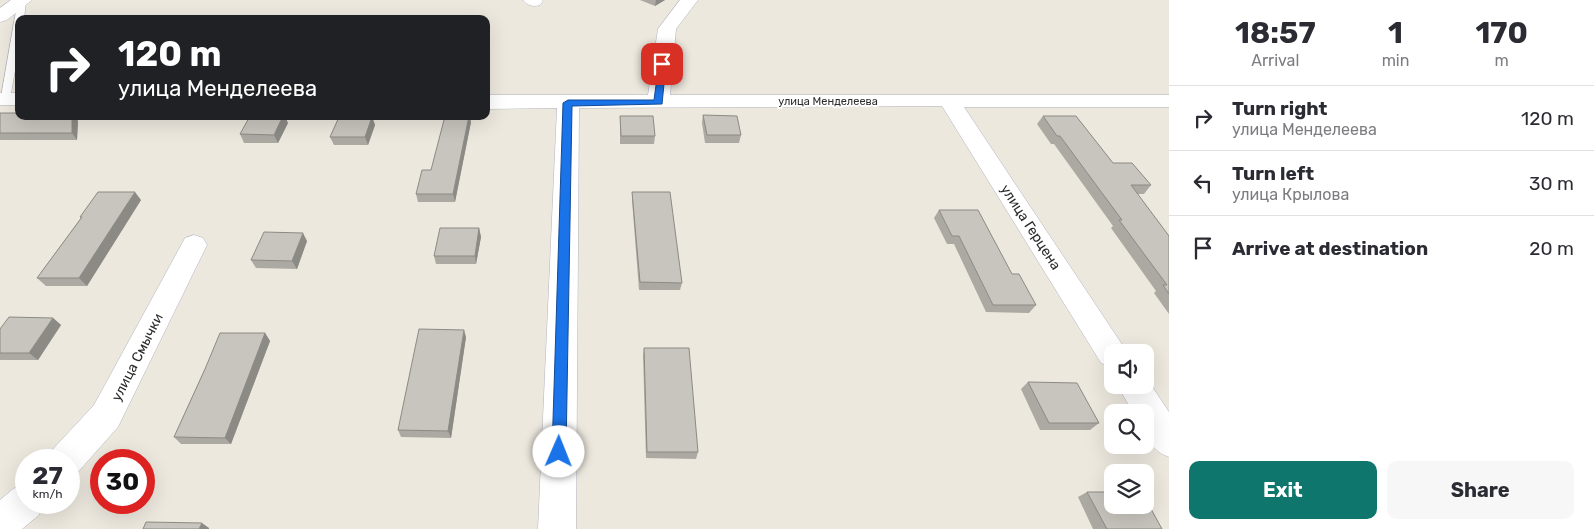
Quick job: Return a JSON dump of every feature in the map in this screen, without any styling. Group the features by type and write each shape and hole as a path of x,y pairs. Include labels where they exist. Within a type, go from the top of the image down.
{"street":[{"path":"0,16 22,0"},
{"path":"658,102 667,29 689,0"},
{"name":"улица Герцена","path":"949,100 1106,344"},
{"name":"улица Менделеева","path":"490,102 1169,101"},
{"path":"557,529 568,103"},
{"name":"улица Смычки","path":"76,449 106,416 194,245"},
{"path":"1139,394 1169,441"},
{"path":"0,523 15,511"}],"lane":[{"path":"20,15 22,0"},
{"path":"6,99 15,43"}],"building":[{"path":"0,113 15,113 15,120 72,120 72,133 0,133"},
{"path":"703,115 737,116 741,135 707,135"},
{"path":"620,116 653,116 655,136 621,136"},
{"path":"1043,116 1076,116 1113,163 1132,163 1151,185 1131,185 1169,236 1169,294 1163,285 1167,285 1119,220 1122,220"},
{"path":"248,120 281,120 274,135 240,134"},
{"path":"338,120 371,120 365,137 330,137"},
{"path":"444,120 468,120 453,194 416,194 422,170 431,170"},
{"path":"98,192 135,192 79,278 37,278 82,217 80,217"},
{"path":"632,192 670,192 682,283 640,282"},
{"path":"939,210 978,210 1012,274 1019,274 1036,305 993,305 959,236 952,236"},
{"path":"440,228 479,228 475,256 434,256"},
{"path":"264,232 303,233 292,261 251,260"},
{"path":"9,317 53,318 29,353 0,353 0,329"},
{"path":"419,329 464,330 448,431 398,430"},
{"path":"220,333 265,333 225,438 174,437 205,369"},
{"path":"644,348 689,348 698,452 647,452"},
{"path":"1028,382 1077,383 1099,423 1049,423"},
{"path":"1087,492 1104,492 1104,514 1154,514 1162,529 1107,529"},
{"path":"146,522 202,523 199,529 143,529"}],"route":[{"path":"559,452 568,103 658,102 662,64"}]}
